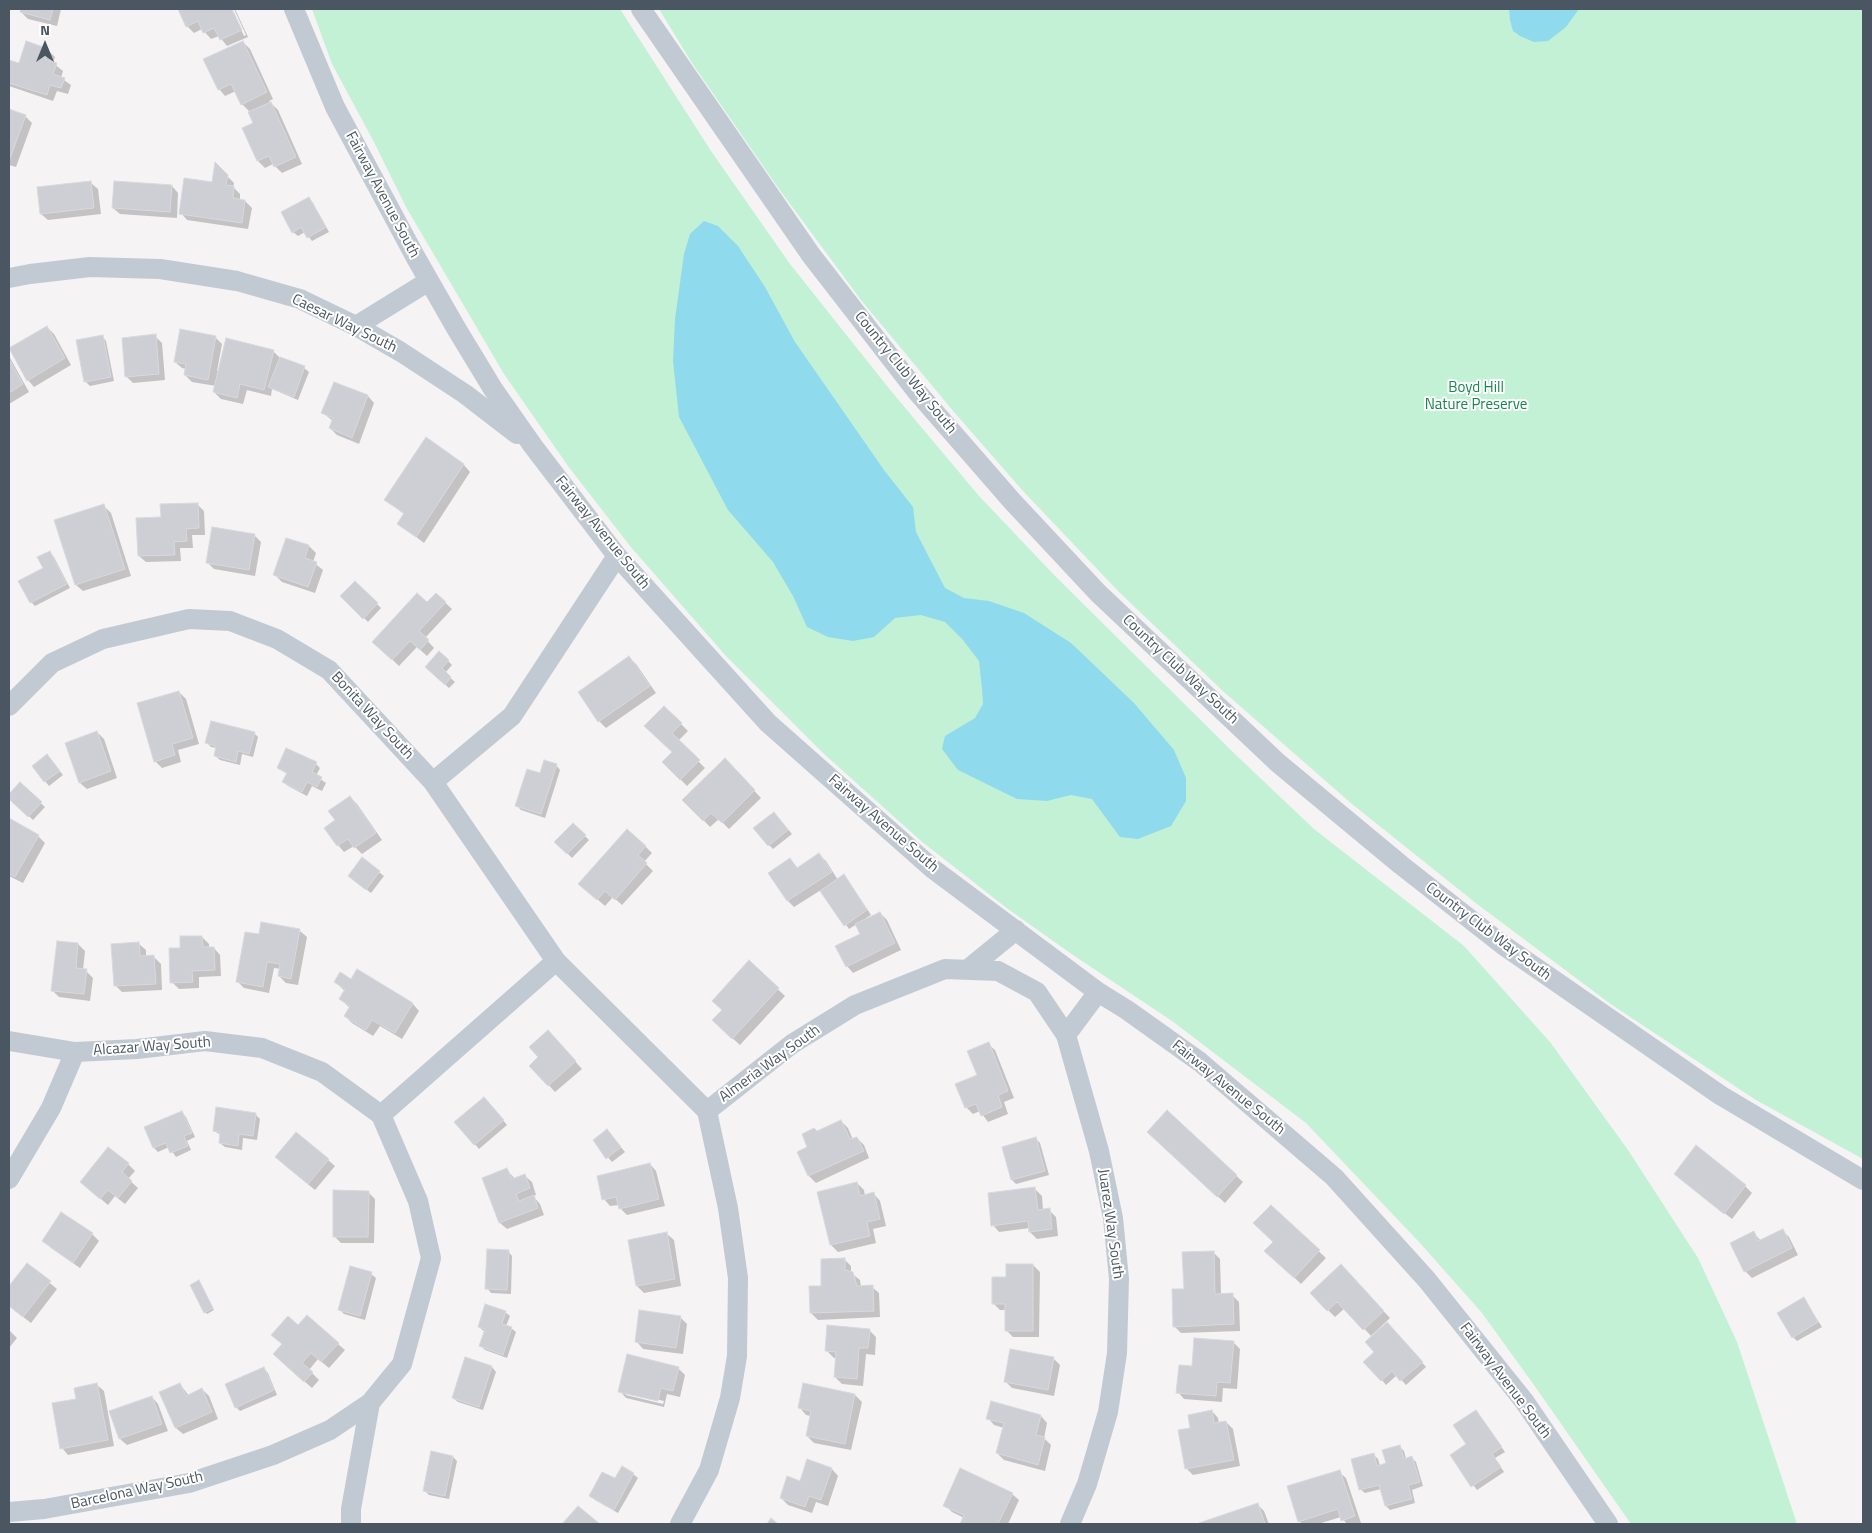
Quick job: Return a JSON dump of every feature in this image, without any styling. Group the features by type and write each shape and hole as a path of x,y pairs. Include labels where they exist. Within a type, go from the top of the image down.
{"street":[{"name":"Fairway Avenue South","path":"294,9 335,107 429,281 493,389 533,446 617,556 768,723 933,868 1098,992 1127,1010 1200,1062 1334,1177 1427,1280 1524,1401 1605,1524"},
{"name":"Country Club Way South","path":"641,9 811,255 912,385 1012,501 1098,593 1278,763 1401,865 1503,945 1720,1095 1863,1180"},
{"name":"Caesar Way South","path":"9,278 90,267 160,269 237,281 300,299 356,326 401,352 465,394 533,446"},
{"path":"356,326 429,281"},
{"path":"433,782 512,716 617,556"},
{"name":"Bonita Way South","path":"9,706 52,664 103,639 189,620 230,621 277,638 329,670 433,782 556,961"},
{"path":"967,970 1016,930"},
{"path":"351,1524 351,1509 370,1403 402,1364 430,1258 418,1201 381,1115 556,961"},
{"name":"Almeria Way South","path":"556,961 707,1111 728,1208 738,1278 737,1356 730,1398 709,1470 680,1524"},
{"name":"Almeria Way South","path":"707,1111 792,1044 855,1005 945,970 998,971 1037,992 1066,1035"},
{"path":"1066,1035 1098,992"},
{"name":"Juarez Way South","path":"1066,1035 1099,1151 1113,1218 1119,1279 1117,1353 1108,1412 1088,1484 1070,1524"},
{"name":"Alcazar Way South","path":"9,1042 75,1052 136,1049 205,1041 262,1048 322,1072 381,1115"},
{"path":"9,1178 51,1108 75,1052"},
{"name":"Barcelona Way South","path":"9,1512 44,1509 189,1483 272,1455 306,1441 330,1430 370,1403"}],"green space":[{"path":"312,9 620,9 711,151 790,264 891,391 979,496 1057,578 1237,756 1314,829 1464,946 1550,1042 1628,1150 1698,1258 1737,1342 1797,1524 1631,1524 1482,1313 1420,1243 1306,1123 1172,1021 1008,909 921,841 823,753 726,656 630,546 568,466 504,374 406,207 332,64"},
{"name":"Boyd Hill Nature Preserve","path":"659,9 1863,9 1863,1159 1756,1100 1612,1005 1477,904 1352,804 1224,692 1119,592 1023,491 954,412 861,300 779,189 692,63"}],"water":[{"path":"1509,9 1579,9 1566,27 1548,41 1534,42 1513,31"},
{"path":"704,221 718,226 738,246 765,287 795,342 884,470 913,507 916,532 945,588 964,598 989,601 1024,613 1071,643 1134,703 1174,750 1186,778 1186,801 1171,826 1138,839 1120,837 1092,799 1071,795 1047,801 1017,799 958,770 942,749 945,736 975,718 983,704 982,689 979,661 963,640 945,622 921,615 895,618 874,637 853,641 828,637 807,627 793,596 773,562 728,510 679,417 673,361 675,319 684,254 690,234"}],"building":[{"path":"21,9 53,9 50,20 20,12"},
{"path":"178,9 232,9 242,30 220,40 214,28 203,33 198,21 186,27"},
{"path":"26,41 49,49 45,59 57,63 53,74 65,78 61,88 50,85 47,95 9,83 9,60 19,63"},
{"path":"243,41 267,92 241,105 231,84 218,90 203,59"},
{"path":"271,102 296,157 274,167 269,156 257,161 242,128 253,123 248,112"},
{"path":"9,109 26,115 9,161"},
{"path":"215,162 228,175 226,185 234,186 233,198 245,200 242,223 179,214 184,178 212,182"},
{"path":"91,181 94,208 40,214 37,187"},
{"path":"114,181 172,185 170,212 112,208"},
{"path":"309,197 326,227 307,238 301,227 292,233 281,212"},
{"path":"47,326 65,358 27,381 9,348"},
{"path":"180,329 216,336 208,380 184,375 186,364 174,362"},
{"path":"156,334 159,374 125,377 122,338"},
{"path":"103,335 111,377 84,382 76,340"},
{"path":"226,338 274,350 264,390 240,384 237,398 213,392"},
{"path":"280,357 305,366 294,397 268,387"},
{"path":"9,359 23,384 9,393"},
{"path":"334,382 368,395 352,438 329,428 333,418 321,413"},
{"path":"426,437 464,464 416,537 397,524 404,513 384,500"},
{"path":"198,503 199,528 186,529 187,541 174,542 175,555 138,556 136,518 161,517 160,504"},
{"path":"104,504 125,569 75,585 54,520"},
{"path":"212,527 255,534 249,570 206,563"},
{"path":"286,538 309,545 305,558 317,562 308,587 273,575"},
{"path":"50,551 67,584 30,603 18,581 43,568 37,557"},
{"path":"355,581 378,603 363,619 340,596"},
{"path":"417,593 427,602 436,593 446,602 419,631 429,640 420,650 410,641 392,660 372,642"},
{"path":"439,651 449,660 442,668 451,677 445,685 425,667"},
{"path":"629,656 650,686 598,722 578,692"},
{"path":"179,691 193,738 172,744 175,755 154,762 137,703"},
{"path":"664,706 682,723 672,733 700,760 680,780 662,762 672,752 644,726"},
{"path":"211,721 255,732 249,754 238,751 236,762 214,756 216,746 205,743"},
{"path":"97,731 111,771 79,783 65,743"},
{"path":"286,748 317,762 312,772 322,777 317,787 307,782 302,792 282,782 287,773 277,768"},
{"path":"47,754 60,771 44,782 32,766"},
{"path":"725,758 755,790 722,823 711,813 703,821 682,800"},
{"path":"544,760 557,764 541,814 515,806 527,769 540,773"},
{"path":"20,782 42,802 28,817 9,799 9,794"},
{"path":"350,796 376,833 354,848 348,839 337,846 324,828 335,820 328,811"},
{"path":"774,812 788,830 768,846 753,828"},
{"path":"9,818 39,835 15,877 9,874"},
{"path":"573,823 586,835 567,854 554,842"},
{"path":"627,829 646,846 638,855 647,863 615,900 605,891 597,900 578,884"},
{"path":"819,853 832,872 787,901 768,873 790,858 797,868"},
{"path":"362,857 380,871 366,890 348,876"},
{"path":"844,874 867,910 844,926 820,891"},
{"path":"880,912 895,943 846,967 835,946 860,934 855,924"},
{"path":"261,922 300,929 291,979 278,976 280,964 267,962 263,987 236,982 245,932 259,934"},
{"path":"180,936 202,936 203,947 214,947 215,970 192,971 193,982 170,983 169,948 180,948"},
{"path":"57,941 78,943 76,968 87,969 84,994 51,991"},
{"path":"139,942 140,956 154,955 156,984 114,986 111,944"},
{"path":"749,960 779,988 732,1039 712,1020 722,1010 712,1001"},
{"path":"357,969 413,1003 395,1033 372,1020 366,1030 344,1016 350,1006 339,999 345,989 334,982 340,972 351,979"},
{"path":"548,1030 576,1061 548,1086 529,1066 538,1057 529,1047"},
{"path":"989,1042 1008,1091 998,1095 1002,1107 981,1116 976,1104 965,1108 955,1084 977,1075 967,1051"},
{"path":"484,1097 504,1120 474,1145 454,1122"},
{"path":"216,1107 256,1113 253,1136 239,1134 238,1146 219,1143 220,1132 213,1131"},
{"path":"1167,1110 1237,1175 1217,1197 1147,1132"},
{"path":"182,1111 192,1133 184,1136 188,1146 170,1153 166,1143 153,1148 144,1127"},
{"path":"841,1120 850,1139 857,1137 864,1151 808,1176 797,1152 807,1147 802,1134 814,1128 817,1131"},
{"path":"607,1129 621,1147 606,1159 593,1140"},
{"path":"296,1132 329,1159 308,1184 275,1157"},
{"path":"1036,1137 1045,1171 1011,1180 1002,1147"},
{"path":"1696,1145 1746,1185 1724,1214 1674,1174"},
{"path":"108,1147 129,1163 122,1172 132,1181 118,1198 108,1190 100,1199 80,1182"},
{"path":"650,1163 659,1199 619,1209 616,1197 602,1200 597,1176"},
{"path":"507,1168 512,1179 525,1174 530,1188 516,1194 519,1201 534,1195 538,1208 499,1223 482,1178"},
{"path":"857,1182 860,1196 874,1192 880,1219 867,1222 870,1236 830,1245 817,1192"},
{"path":"1035,1187 1038,1210 1050,1208 1052,1229 1029,1232 1028,1221 991,1226 988,1193"},
{"path":"333,1190 369,1191 368,1237 333,1237"},
{"path":"1271,1205 1320,1250 1294,1278 1264,1251 1273,1242 1253,1223"},
{"path":"61,1212 93,1233 73,1263 42,1241"},
{"path":"1783,1229 1792,1248 1744,1272 1730,1243 1754,1231 1758,1241"},
{"path":"667,1232 675,1279 636,1286 628,1240"},
{"path":"487,1249 509,1250 507,1290 485,1289"},
{"path":"1214,1251 1215,1294 1233,1293 1234,1324 1173,1327 1172,1289 1184,1289 1182,1252"},
{"path":"845,1258 845,1270 853,1272 857,1286 873,1285 874,1311 810,1313 809,1286 821,1286 821,1259"},
{"path":"27,1263 51,1281 23,1317 9,1306 9,1286"},
{"path":"1006,1264 1033,1264 1033,1331 1005,1331 1005,1304 992,1304 992,1277 1006,1277"},
{"path":"1341,1264 1384,1311 1363,1330 1337,1302 1327,1311 1310,1293"},
{"path":"350,1266 372,1272 360,1316 338,1310"},
{"path":"199,1280 213,1308 204,1313 190,1285"},
{"path":"1804,1297 1818,1322 1792,1338 1777,1313"},
{"path":"485,1304 506,1311 502,1324 512,1327 503,1355 479,1346 485,1329 478,1327"},
{"path":"639,1310 681,1316 676,1348 635,1342"},
{"path":"307,1315 339,1343 321,1362 311,1353 302,1363 313,1372 304,1382 273,1354 282,1344 271,1335 288,1316 298,1325"},
{"path":"1387,1322 1423,1362 1400,1381 1392,1371 1381,1381 1363,1362 1374,1352 1365,1342"},
{"path":"827,1325 870,1329 868,1348 859,1348 857,1379 834,1377 836,1352 825,1351"},
{"path":"1194,1338 1234,1341 1230,1383 1217,1382 1216,1396 1176,1393 1179,1365 1192,1366"},
{"path":"1010,1349 1054,1357 1048,1390 1004,1382"},
{"path":"627,1354 679,1367 673,1391 661,1388 658,1401 618,1392"},
{"path":"465,1357 492,1366 479,1407 452,1398"},
{"path":"264,1367 274,1390 235,1408 225,1384"},
{"path":"97,1383 108,1440 60,1449 52,1403 76,1399 74,1388"},
{"path":"180,1383 186,1396 202,1388 212,1412 175,1428 159,1392"},
{"path":"803,1383 855,1394 845,1444 806,1436 811,1411 798,1408"},
{"path":"152,1396 162,1424 119,1439 109,1411"},
{"path":"991,1401 1041,1415 1036,1435 1045,1437 1038,1465 996,1453 1004,1423 986,1419"},
{"path":"1212,1410 1214,1423 1226,1421 1234,1460 1185,1469 1178,1430 1190,1428 1188,1415"},
{"path":"1476,1410 1502,1447 1492,1454 1501,1467 1471,1487 1450,1455 1466,1444 1453,1425"},
{"path":"1400,1445 1404,1459 1412,1456 1420,1482 1408,1485 1412,1499 1385,1506 1379,1485 1359,1490 1351,1459 1374,1453 1377,1466 1386,1463 1382,1450"},
{"path":"431,1451 453,1456 445,1496 423,1491"},
{"path":"807,1459 832,1468 821,1500 809,1496 805,1507 780,1498 787,1476 800,1481"},
{"path":"622,1466 634,1473 614,1510 589,1496 602,1472 615,1478"},
{"path":"960,1468 1013,1493 998,1524 960,1524 964,1515 943,1506"},
{"path":"1340,1470 1355,1516 1341,1521 1338,1509 1298,1522 1287,1486"},
{"path":"1258,1503 1265,1524 1199,1524 1199,1523"},
{"path":"578,1506 600,1524 562,1524"},
{"path":"771,1518 778,1524 767,1524"}]}
